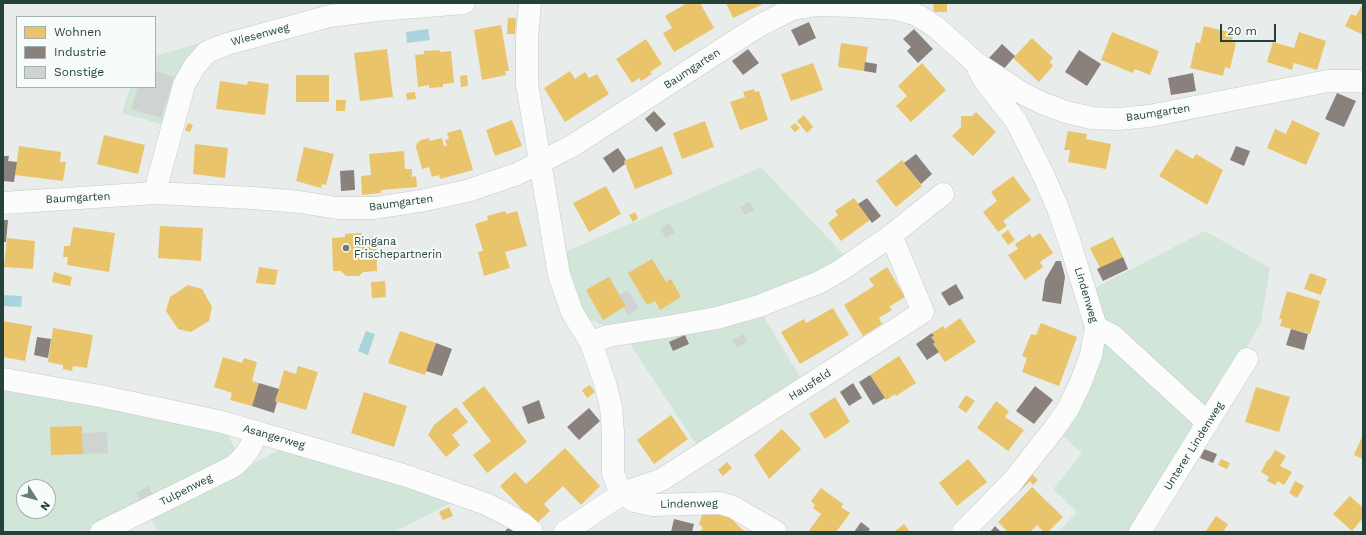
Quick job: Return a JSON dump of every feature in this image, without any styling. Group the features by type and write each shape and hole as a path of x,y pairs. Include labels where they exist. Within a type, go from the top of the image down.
{"street":[{"name":"Wiesenweg","path":"156,193 158,180 184,85 194,66 207,52 227,44 330,16 378,10 464,3"},
{"path":"530,3 527,38 527,84 559,275 572,312 591,343 606,383 611,407 613,432 613,473 617,484 623,493 565,532"},
{"name":"Baumgarten","path":"3,203 156,193 253,198 300,202 337,208 374,208 420,201 467,191 517,174 572,146 757,26 792,9 818,5 896,9 917,15 936,27 976,63 1022,93 1042,103 1066,112 1092,118 1118,119 1149,116 1328,81 1363,82"},
{"name":"Lindenweg","path":"963,532 1012,482 1068,409 1081,382 1091,355 1096,328 1069,240 1057,206 1041,170 1016,121 984,80 976,63"},
{"path":"591,343 608,336 717,318 758,306 820,282 841,270 891,235 943,194"},
{"name":"Hausfeld","path":"623,493 661,480 923,312 891,235"},
{"path":"1096,328 1113,336 1208,423"},
{"name":"Unterer Lindenweg","path":"1140,532 1247,359"},
{"name":"Asangerweg","path":"3,379 222,422 407,476 453,492 506,514 522,523 532,532"},
{"name":"Tulpenweg","path":"102,532 234,466 246,455 253,443 256,432"},
{"name":"Lindenweg","path":"623,493 634,501 652,505 720,503 733,507 776,532"}],"green space":[{"path":"208,41 193,52 184,63 177,80 164,125 122,113 130,88 156,88 156,56"},
{"path":"761,167 846,257 816,276 769,294 672,319 605,326 589,319 582,312 576,300 563,253"},
{"path":"1205,231 1270,268 1261,322 1246,349 1207,408 1107,321 1099,309 1091,290"},
{"path":"761,312 802,380 698,447 628,341"},
{"path":"1106,344 1192,422 1193,431 1131,532 1058,532 1077,512 1053,489 1082,453 1058,432 1102,346"},
{"path":"3,385 226,431 235,449 229,460 86,532 3,532"},
{"path":"281,449 457,500 394,532 158,532 150,517"}],"water":[{"path":"428,29 430,40 407,43 406,32"},
{"path":"3,295 22,296 21,307 3,306"},
{"path":"366,331 375,334 368,355 358,351"}],"building: Wohnen":[{"path":"687,3 700,3 714,28 674,52 663,33 672,28 665,16"},
{"path":"726,3 762,3 763,4 733,18"},
{"path":"933,3 947,3 947,12 934,12"},
{"path":"1363,3 1363,35 1345,26 1351,14 1356,16"},
{"path":"508,18 516,18 515,34 507,34"},
{"path":"501,25 509,71 505,71 506,75 482,80 474,30"},
{"path":"1204,26 1233,33 1232,42 1236,43 1230,69 1225,67 1223,76 1190,68 1196,42 1200,43"},
{"path":"1112,32 1159,51 1150,75 1135,69 1133,73 1101,60"},
{"path":"1299,32 1326,41 1317,70 1294,63 1292,70 1267,62 1273,42 1294,48"},
{"path":"1032,38 1053,58 1050,62 1053,66 1039,82 1013,58"},
{"path":"646,39 662,64 650,72 652,74 641,81 639,78 632,83 616,59"},
{"path":"841,43 868,47 864,71 838,67"},
{"path":"387,49 393,97 360,101 354,53"},
{"path":"440,50 440,52 451,51 454,83 443,84 443,87 429,88 429,85 418,87 415,55 424,54 424,51"},
{"path":"813,63 823,90 791,101 781,74"},
{"path":"922,63 946,90 911,122 896,106 907,96 898,86"},
{"path":"570,71 575,79 585,72 589,78 597,74 609,94 565,122 544,88"},
{"path":"296,75 329,75 329,102 296,102"},
{"path":"467,75 468,86 461,87 460,76"},
{"path":"220,81 247,85 248,81 269,84 265,115 216,109"},
{"path":"754,89 755,92 759,91 768,120 740,130 730,102 745,97 743,92"},
{"path":"415,92 416,99 407,100 406,93"},
{"path":"336,100 346,100 345,111 336,111"},
{"path":"976,112 996,132 973,156 952,136 961,127 961,116 972,116"},
{"path":"804,115 813,127 807,133 797,121"},
{"path":"512,120 522,146 495,156 486,130"},
{"path":"1292,120 1320,133 1306,165 1267,148 1275,129 1286,134"},
{"path":"705,121 714,147 682,159 673,133"},
{"path":"188,123 193,125 190,132 185,130"},
{"path":"795,123 800,128 795,132 790,127"},
{"path":"461,129 473,170 440,179 439,175 432,177 429,167 422,169 416,147 417,143 421,140 429,138 430,141 442,138 444,146 447,146 445,140 449,139 447,133"},
{"path":"1068,131 1087,134 1086,139 1111,144 1106,169 1068,162 1070,150 1064,150"},
{"path":"104,135 145,145 138,174 97,164"},
{"path":"195,144 228,148 225,178 193,174"},
{"path":"19,146 61,152 60,162 66,162 63,181 15,175"},
{"path":"662,146 673,174 635,189 624,161"},
{"path":"304,147 334,154 326,185 322,184 321,188 296,181"},
{"path":"1176,149 1193,159 1196,154 1223,170 1207,205 1159,176"},
{"path":"404,151 405,169 412,169 412,177 416,176 417,187 381,190 381,193 362,195 361,176 371,175 369,154"},
{"path":"902,160 922,186 896,207 876,181"},
{"path":"1013,176 1031,200 1003,221 1007,226 998,232 983,212 997,201 991,192"},
{"path":"606,186 621,214 589,232 573,203"},
{"path":"854,198 870,220 841,241 828,223 838,215 835,211"},
{"path":"505,211 506,214 517,211 527,246 505,252 510,268 484,276 478,252 483,251 475,224 488,220 487,216"},
{"path":"635,212 638,218 633,222 629,215"},
{"path":"160,226 203,228 201,261 158,258"},
{"path":"73,227 115,233 109,272 67,265 68,257 63,257 64,246 70,246"},
{"path":"1008,230 1015,240 1008,245 1001,235"},
{"path":"362,233 362,237 376,237 377,271 363,272 359,276 346,276 341,271 333,271 332,238 345,237 345,234"},
{"path":"1040,233 1053,253 1040,262 1043,267 1025,280 1008,255 1018,249 1015,244 1030,234 1032,238"},
{"path":"1113,237 1123,257 1100,268 1090,248"},
{"path":"7,238 35,241 33,269 4,267"},
{"path":"652,259 666,282 671,279 681,297 660,310 655,301 647,305 628,273"},
{"path":"259,267 278,270 275,285 256,283"},
{"path":"887,267 905,297 889,307 892,310 879,318 882,324 863,336 844,305 874,286 869,279"},
{"path":"54,272 72,277 70,286 52,282"},
{"path":"1310,273 1327,279 1321,295 1304,289"},
{"path":"609,277 626,306 603,320 586,290"},
{"path":"385,281 386,297 372,298 371,282"},
{"path":"188,285 202,289 212,307 209,321 191,332 178,329 166,311 170,297"},
{"path":"1287,291 1320,301 1310,334 1280,326 1282,319 1279,319"},
{"path":"833,308 849,335 800,364 781,332 804,319 806,323"},
{"path":"960,318 976,342 945,362 933,344 935,342 931,337 934,336 932,333 943,326 945,329"},
{"path":"3,321 32,326 25,361 3,357"},
{"path":"1041,323 1077,337 1059,386 1022,372 1027,358 1022,356 1031,334 1036,335"},
{"path":"53,328 93,335 87,368 73,366 72,371 63,369 63,365 48,362"},
{"path":"400,331 436,343 425,375 388,363"},
{"path":"899,356 916,383 896,396 895,394 886,400 870,375"},
{"path":"223,357 242,363 244,358 257,362 252,381 259,383 252,406 230,400 232,393 214,387"},
{"path":"298,366 318,372 306,410 275,401 284,370 296,374"},
{"path":"590,385 595,392 587,398 582,390"},
{"path":"484,386 527,442 487,473 473,455 491,441 462,403"},
{"path":"1256,387 1290,397 1279,432 1245,422"},
{"path":"364,392 407,406 394,447 351,433"},
{"path":"966,395 975,401 966,413 958,407"},
{"path":"835,397 850,422 825,439 809,414"},
{"path":"996,401 1009,411 1005,417 1024,430 1008,451 977,428"},
{"path":"456,407 468,422 452,435 460,445 446,457 428,435 434,425"},
{"path":"671,415 688,439 654,464 637,440"},
{"path":"82,426 83,454 51,455 50,427"},
{"path":"782,429 801,449 769,479 754,455"},
{"path":"1363,435 1363,459 1354,455"},
{"path":"565,448 600,486 581,505 563,486 544,504 550,511 536,524 500,486 515,472 526,484"},
{"path":"1275,450 1286,456 1280,466 1292,472 1284,485 1278,481 1275,485 1267,481 1269,477 1261,472"},
{"path":"968,459 987,482 957,506 939,483"},
{"path":"1221,459 1230,463 1227,469 1218,465"},
{"path":"727,462 732,468 723,476 718,470"},
{"path":"1031,473 1038,480 1033,485 1030,481 1020,491 1017,488"},
{"path":"1295,481 1304,486 1297,498 1289,493"},
{"path":"1032,487 1063,517 1048,532 1044,532 1037,525 1030,532 1008,532 998,522"},
{"path":"821,488 843,504 841,507 850,513 836,532 808,532 821,514 813,508 815,505 811,501"},
{"path":"1350,496 1363,508 1363,518 1352,531 1333,514"},
{"path":"449,507 453,516 443,520 439,512"},
{"path":"721,509 745,532 699,532 703,528 699,524 702,515 712,511 715,515"},
{"path":"1216,516 1228,524 1223,532 1207,532 1206,531"},
{"path":"904,524 910,532 894,532"}],"building: Industrie":[{"path":"809,22 816,38 799,46 791,30"},
{"path":"914,29 933,49 918,63 907,51 911,47 903,39"},
{"path":"1002,44 1015,56 1002,71 989,58"},
{"path":"748,49 759,63 743,75 732,61"},
{"path":"1079,50 1101,64 1087,86 1065,72"},
{"path":"865,62 877,64 876,73 864,71"},
{"path":"1193,73 1196,91 1171,95 1168,78"},
{"path":"1337,93 1356,101 1344,127 1325,119"},
{"path":"654,111 666,124 656,132 645,119"},
{"path":"1236,146 1250,151 1244,166 1230,160"},
{"path":"618,148 626,160 624,161 625,164 613,173 603,158"},
{"path":"916,154 932,174 921,184 904,163"},
{"path":"3,156 9,156 8,161 17,162 14,182 3,181"},
{"path":"354,170 355,190 341,191 340,171"},
{"path":"867,198 881,216 872,223 858,204"},
{"path":"3,220 8,220 6,242 3,242"},
{"path":"1123,257 1128,269 1103,281 1097,269"},
{"path":"1056,261 1061,261 1065,277 1061,304 1042,301 1045,280"},
{"path":"956,284 964,298 949,306 941,293"},
{"path":"1291,329 1308,334 1304,350 1286,345"},
{"path":"932,333 934,336 931,337 935,342 933,344 939,352 927,360 916,344"},
{"path":"685,335 689,344 673,351 669,342"},
{"path":"37,337 51,339 48,358 34,355"},
{"path":"436,343 452,349 442,376 426,371"},
{"path":"870,375 885,398 873,405 859,382"},
{"path":"259,383 279,389 275,401 277,402 274,413 252,406"},
{"path":"853,383 862,398 849,406 840,392"},
{"path":"1035,386 1053,400 1034,424 1016,411"},
{"path":"539,400 545,418 528,424 522,407"},
{"path":"589,408 600,421 579,440 567,427"},
{"path":"1204,449 1217,454 1213,463 1200,458"},
{"path":"674,519 694,524 692,532 671,532"},
{"path":"861,522 870,529 868,532 854,532"},
{"path":"511,525 517,532 504,532"},
{"path":"995,526 1001,532 990,532"}],"building: Sonstige":[{"path":"156,71 174,77 161,118 131,109 138,88 156,88"},
{"path":"750,201 754,210 745,215 740,207"},
{"path":"669,223 675,233 666,238 660,229"},
{"path":"628,290 639,308 628,315 624,308 626,306 619,295"},
{"path":"743,334 747,342 737,348 733,340"},
{"path":"107,432 108,453 83,454 82,433"},
{"path":"148,486 153,495 142,502 136,493"}],"place":[{"name":"Ringana Frischepartnerin","path":"346,248"}]}
